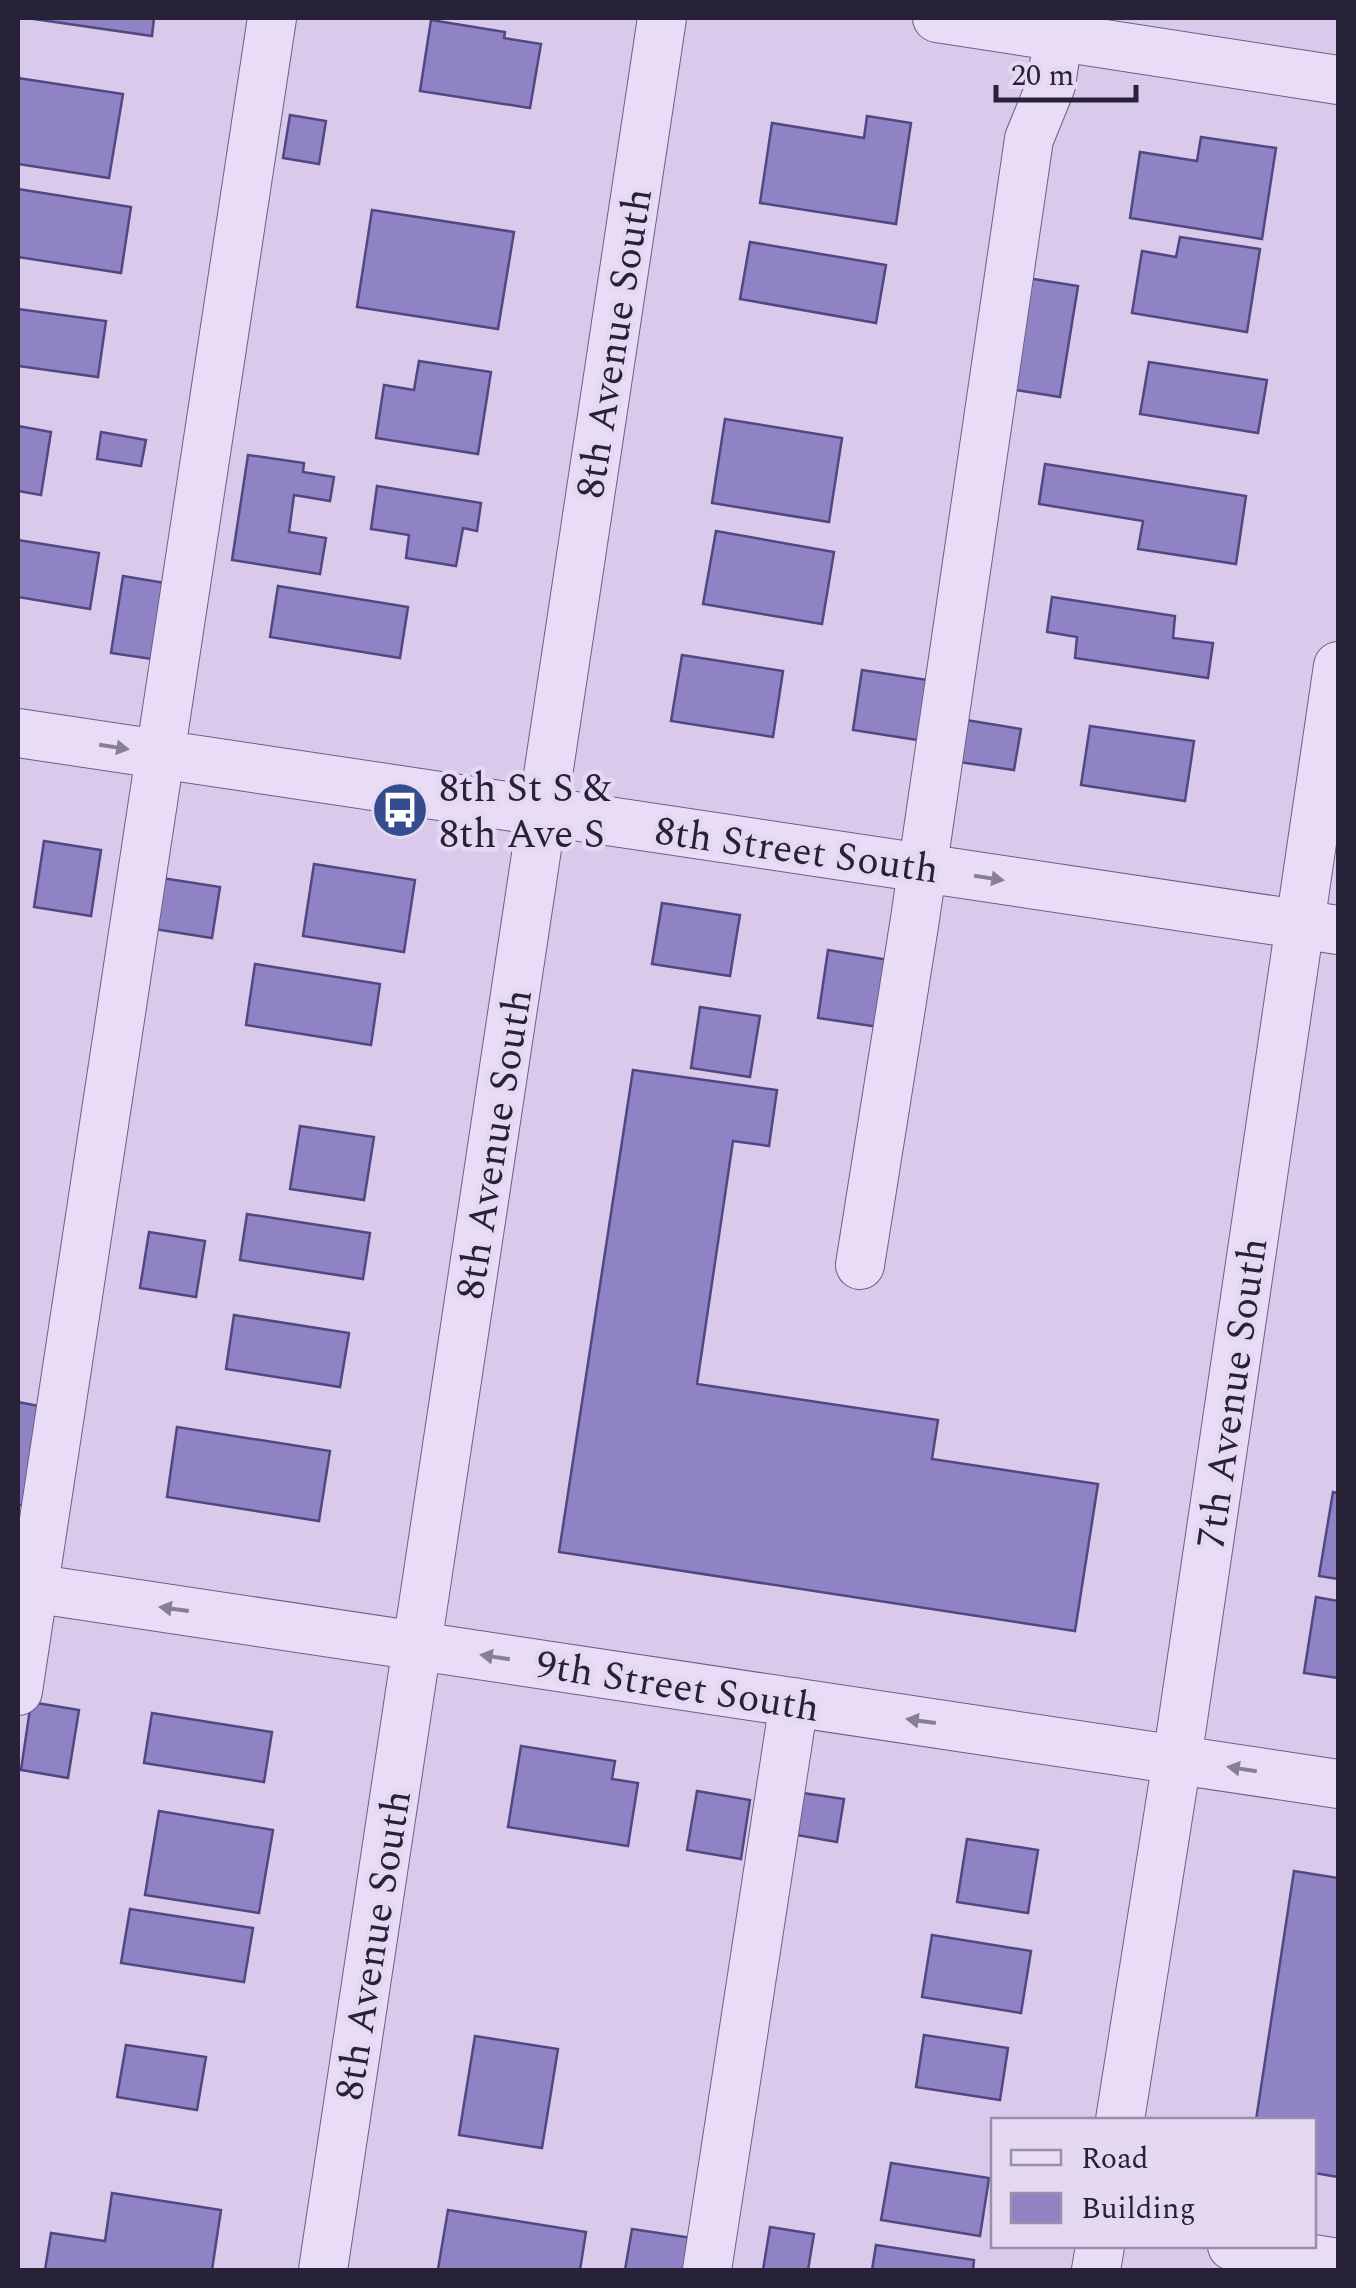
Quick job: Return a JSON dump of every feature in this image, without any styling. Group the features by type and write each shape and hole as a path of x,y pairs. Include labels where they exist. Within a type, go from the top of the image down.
{"street":[{"path":"18,1691 25,1587 162,754 272,18"},
{"name":"8th Avenue South","path":"322,2270 662,18"},
{"path":"936,18 1060,27 1338,80"},
{"path":"860,1265 1029,139 1051,85 1060,27"},
{"name":"7th Avenue South","path":"1120,2118 1319,927 1338,666"},
{"name":"8th Street South","path":"18,733 1319,927"},
{"name":"9th Street South","path":"25,1587 1338,1784"},
{"path":"707,2270 794,1702"},
{"path":"1244,2248 1338,2263"}],"building":[{"path":"27,18 154,18 152,36"},
{"path":"431,20 505,32 504,38 541,44 530,108 420,91"},
{"path":"18,78 123,94 109,178 18,164"},
{"path":"290,115 326,121 319,164 283,158"},
{"path":"867,116 911,123 896,224 760,203 772,123 864,138"},
{"path":"1201,137 1276,148 1262,239 1130,218 1140,152 1197,161"},
{"path":"18,189 131,207 121,273 18,257"},
{"path":"372,210 514,232 498,329 357,307"},
{"path":"1180,237 1260,249 1247,332 1132,313 1142,251 1176,257"},
{"path":"750,242 886,265 876,323 740,299"},
{"path":"1027,278 1078,286 1060,397 1009,389"},
{"path":"18,309 106,321 98,377 18,366"},
{"path":"419,361 491,372 478,454 376,438 384,385 414,390"},
{"path":"1149,362 1267,380 1258,433 1140,414"},
{"path":"725,419 842,438 829,522 712,503"},
{"path":"18,426 51,432 41,495 18,491"},
{"path":"101,432 146,440 141,466 97,459"},
{"path":"248,455 304,463 303,472 334,477 330,501 294,495 289,532 326,538 320,574 232,560"},
{"path":"1045,464 1246,496 1236,564 1138,549 1143,521 1039,504"},
{"path":"377,486 481,503 477,531 463,528 456,566 406,558 409,535 371,529"},
{"path":"716,531 834,552 822,624 703,604"},
{"path":"18,540 99,553 90,609 18,597"},
{"path":"123,576 171,584 159,660 111,653"},
{"path":"278,586 408,607 400,658 270,637"},
{"path":"1052,597 1175,616 1173,638 1213,643 1208,678 1075,658 1077,637 1047,632"},
{"path":"682,655 783,671 773,737 671,721"},
{"path":"862,670 934,681 924,741 853,730"},
{"path":"966,720 1021,729 1014,770 959,762"},
{"path":"1090,726 1194,741 1185,801 1081,785"},
{"path":"44,841 101,850 91,916 34,907"},
{"path":"314,864 415,880 404,952 303,936"},
{"path":"162,878 220,887 212,938 154,929"},
{"path":"662,903 740,915 730,976 652,964"},
{"path":"828,950 889,960 879,1027 818,1018"},
{"path":"255,964 380,984 371,1045 246,1025"},
{"path":"700,1007 760,1016 750,1077 691,1068"},
{"path":"633,1070 777,1090 769,1146 733,1141 697,1384 938,1420 932,1459 1098,1484 1075,1631 559,1552"},
{"path":"300,1126 374,1137 364,1200 290,1189"},
{"path":"247,1214 370,1233 363,1279 240,1260"},
{"path":"149,1232 205,1241 196,1297 140,1288"},
{"path":"234,1315 349,1333 340,1387 226,1369"},
{"path":"18,1402 44,1407 27,1506 18,1505"},
{"path":"177,1427 330,1451 319,1521 167,1497"},
{"path":"1333,1492 1338,1493 1338,1579 1319,1576"},
{"path":"1316,1597 1338,1601 1338,1678 1304,1673"},
{"path":"31,1702 79,1710 68,1778 21,1770"},
{"path":"152,1713 272,1732 264,1782 144,1763"},
{"path":"521,1746 615,1761 612,1779 638,1783 628,1846 508,1827"},
{"path":"697,1791 750,1800 741,1859 687,1850"},
{"path":"803,1793 844,1799 837,1842 797,1835"},
{"path":"159,1811 273,1830 259,1913 145,1895"},
{"path":"967,1839 1038,1850 1028,1913 957,1902"},
{"path":"1294,1871 1338,1878 1338,2177 1316,2173 1316,2118 1256,2118"},
{"path":"130,1909 253,1928 244,1982 121,1963"},
{"path":"932,1935 1031,1951 1021,2013 922,1997"},
{"path":"924,2035 1008,2048 1000,2100 916,2087"},
{"path":"475,2036 558,2049 542,2148 459,2135"},
{"path":"126,2045 206,2057 197,2110 117,2097"},
{"path":"891,2163 989,2178 980,2236 881,2220"},
{"path":"112,2193 221,2210 212,2270 45,2270 51,2233 105,2241"},
{"path":"448,2210 586,2232 580,2270 438,2269"},
{"path":"770,2227 814,2234 808,2270 763,2270"},
{"path":"632,2229 692,2238 687,2270 625,2270"},
{"path":"876,2245 974,2260 973,2270 872,2270"}],"place":[{"name":"8th St S & 8th Ave S","path":"400,810"}]}
